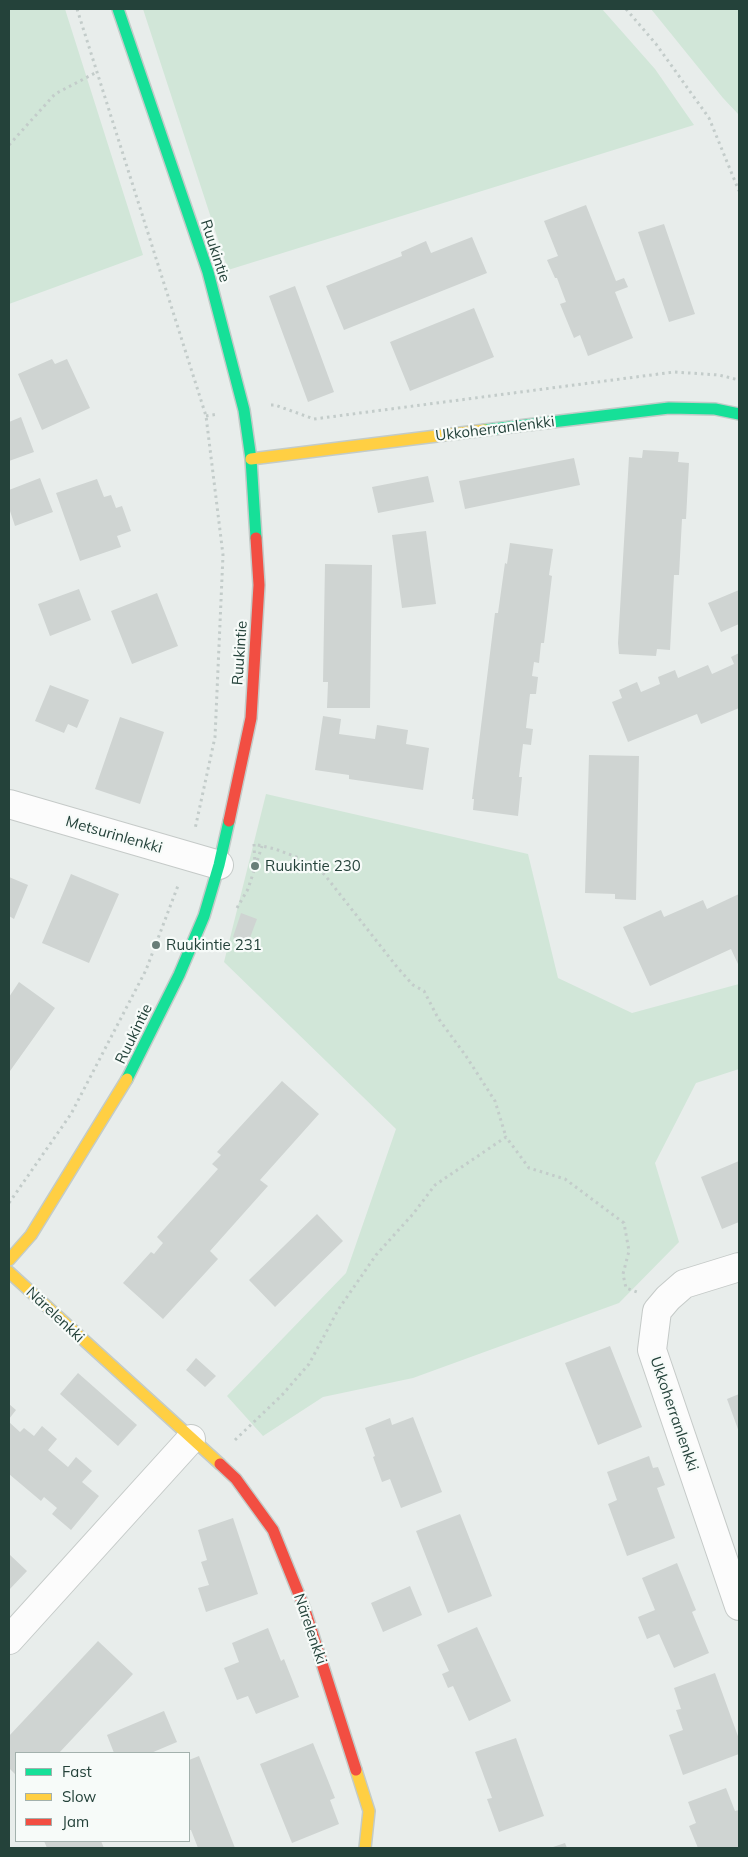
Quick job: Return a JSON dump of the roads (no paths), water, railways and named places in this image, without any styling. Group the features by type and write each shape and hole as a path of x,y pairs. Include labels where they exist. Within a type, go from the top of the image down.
{"street":[{"name":"Ruukintie","path":"9,1260 31,1235 124,1088 194,942 219,865 251,718 259,585 251,459 244,410 208,272 118,9"},
{"name":"Ukkoherranlenkki","path":"251,459 668,408 715,409 739,414"},
{"name":"Metsurinlenkki","path":"9,804 219,865"},
{"name":"Ukkoherranlenkki","path":"739,1267 684,1284 668,1298 658,1311 652,1350 739,1606"},
{"name":"Närelenkki","path":"9,1272 236,1479 273,1530 304,1607 369,1811 366,1848"},
{"path":"9,1640 199,1446"}],"place":[{"name":"Ruukintie 230","path":"255,866"},
{"name":"Ruukintie 231","path":"156,945"}]}
